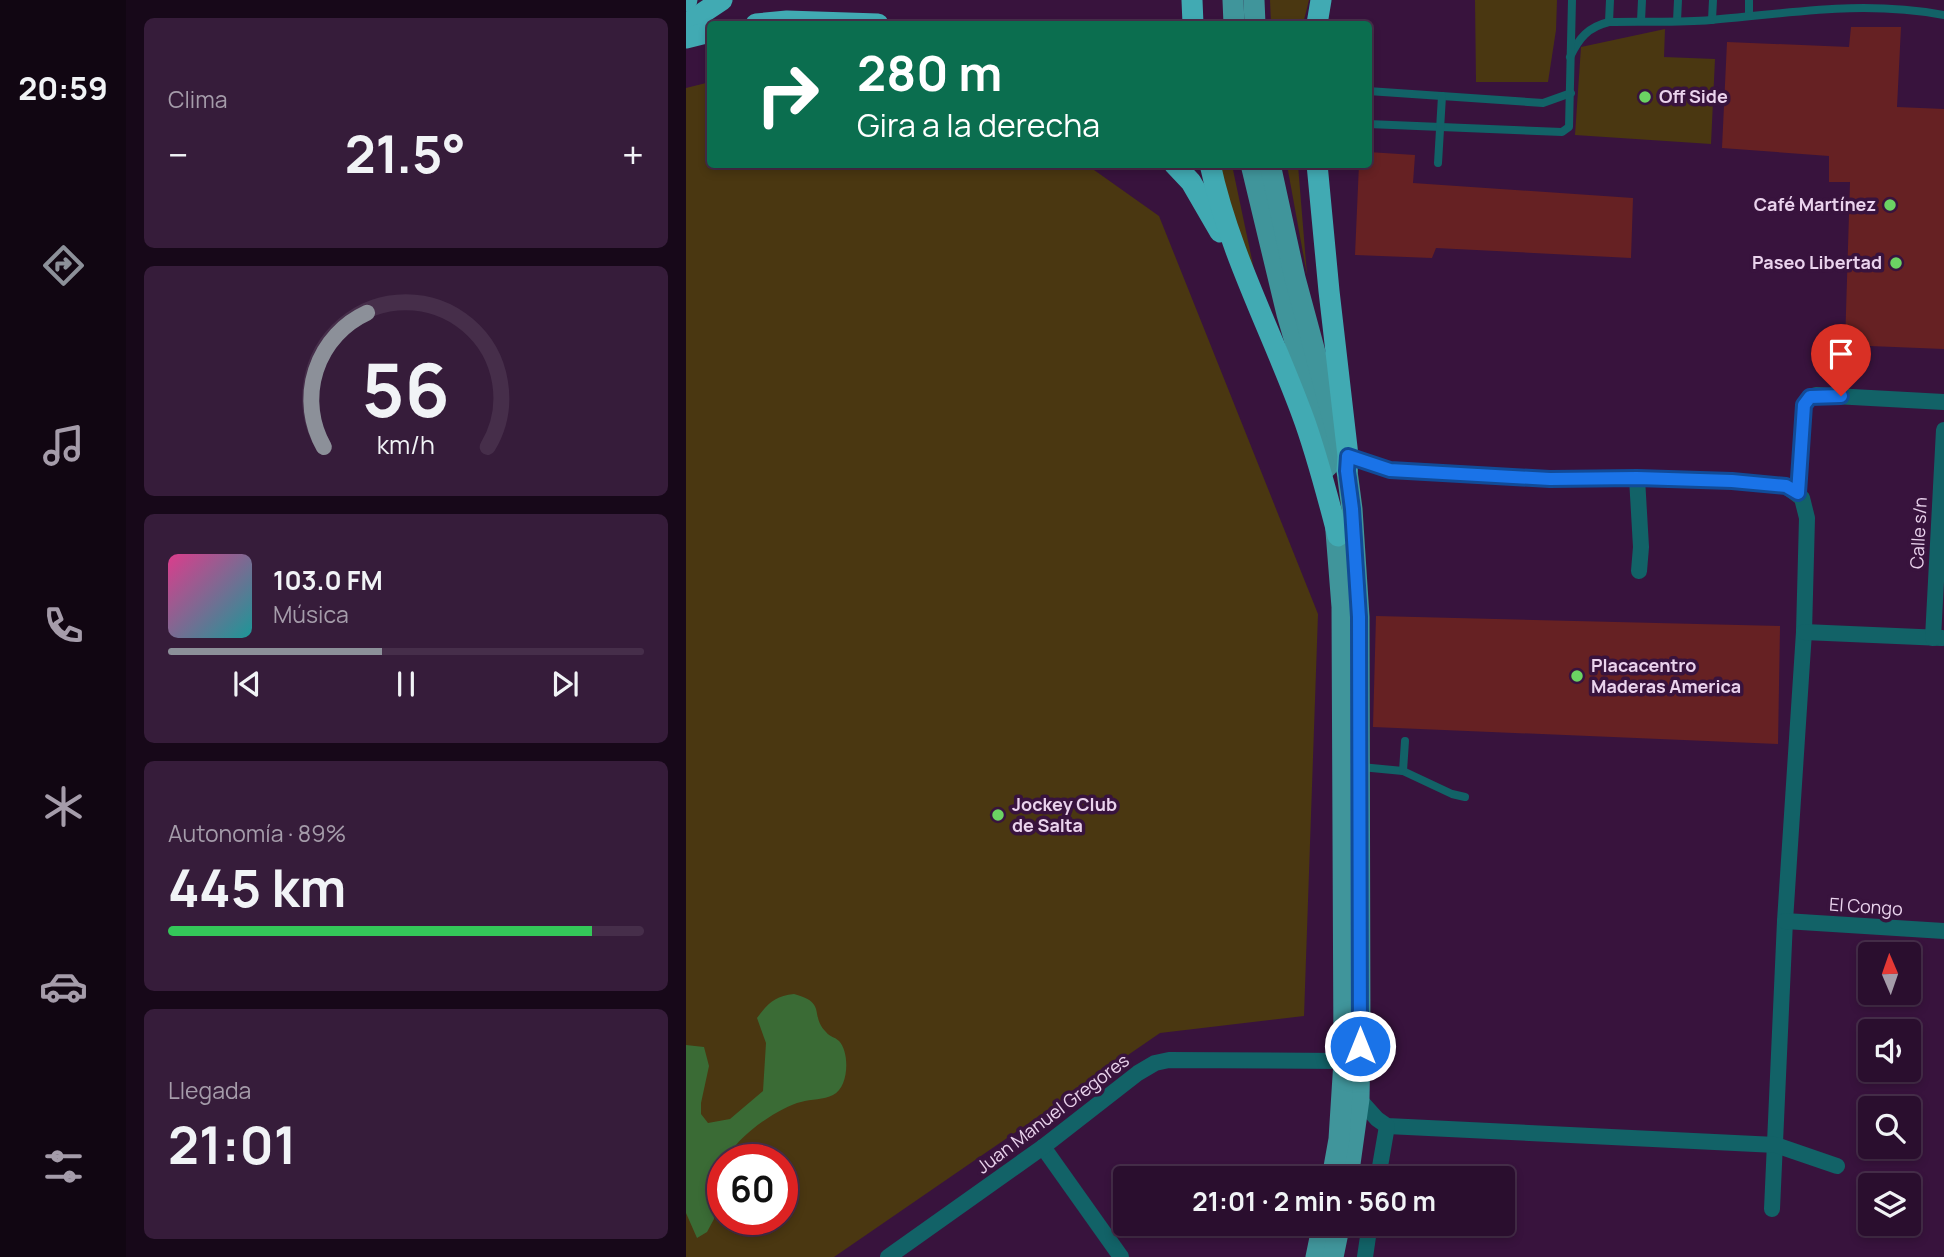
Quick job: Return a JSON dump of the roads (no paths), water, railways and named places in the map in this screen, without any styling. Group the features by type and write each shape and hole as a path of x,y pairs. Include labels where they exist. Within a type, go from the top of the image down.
{"highway":[{"path":"686,24 722,0"},
{"path":"1192,0 1193,21"},
{"path":"1318,21 1321,0"},
{"path":"686,38 707,33"},
{"path":"1178,168 1191,182 1242,271"},
{"path":"1211,168 1242,271 1303,414 1338,536"},
{"path":"1317,168 1348,463"}],"main road":[{"path":"1233,0 1234,21"},
{"path":"1254,0 1255,21"},
{"path":"1252,168 1287,314 1320,427 1338,536 1342,607 1344,1061 1339,1139 1334,1166"},
{"path":"1271,168 1295,278 1348,463 1352,509 1358,607 1359,1099 1350,1166"},
{"path":"1315,1257 1320,1236"},
{"path":"1333,1257 1337,1236"}],"street":[{"path":"1798,493 1804,405 1810,397 1816,395 1944,401"},
{"name":"Calle s/n","path":"1804,632 1939,638 1944,430"},
{"path":"1348,463 1390,470 1550,479 1732,481 1786,486 1802,498 1807,518 1804,632 1785,921 1772,1209"},
{"path":"1637,478 1641,547 1639,571"},
{"name":"El Congo","path":"1785,921 1944,931"},
{"name":"Juan Manuel Gregores","path":"888,1257 1043,1147 1138,1073 1155,1063 1169,1060 1344,1061"},
{"path":"1359,1099 1387,1126 1776,1145 1836,1166"},
{"path":"1380,1166 1387,1126"},
{"path":"1043,1147 1121,1257"},
{"path":"1365,1257 1368,1236"}],"lane":[{"path":"1372,124 1562,132 1569,127 1572,93 1572,0"},
{"path":"1609,22 1610,0"},
{"path":"1641,21 1642,0"},
{"path":"1677,21 1678,0"},
{"path":"1712,20 1713,0"},
{"path":"1749,0 1749,15"},
{"path":"1783,0 1783,10"},
{"path":"1927,0 1927,10"},
{"path":"1570,57 1584,34 1594,25 1609,22 1712,20 1816,3 1851,1 1881,1 1944,15"},
{"path":"1372,91 1543,103 1572,93"},
{"path":"1438,163 1442,96"},
{"path":"1404,771 1405,741"},
{"path":"1358,766 1404,771 1452,794 1465,797"}],"place":[{"name":"Off Side","path":"1645,97"},
{"name":"Café Martínez","path":"1890,205"},
{"name":"Paseo Libertad","path":"1896,263"},
{"name":"Placacentro Maderas America","path":"1577,676"},
{"name":"Jockey Club de Salta","path":"998,815"}]}
